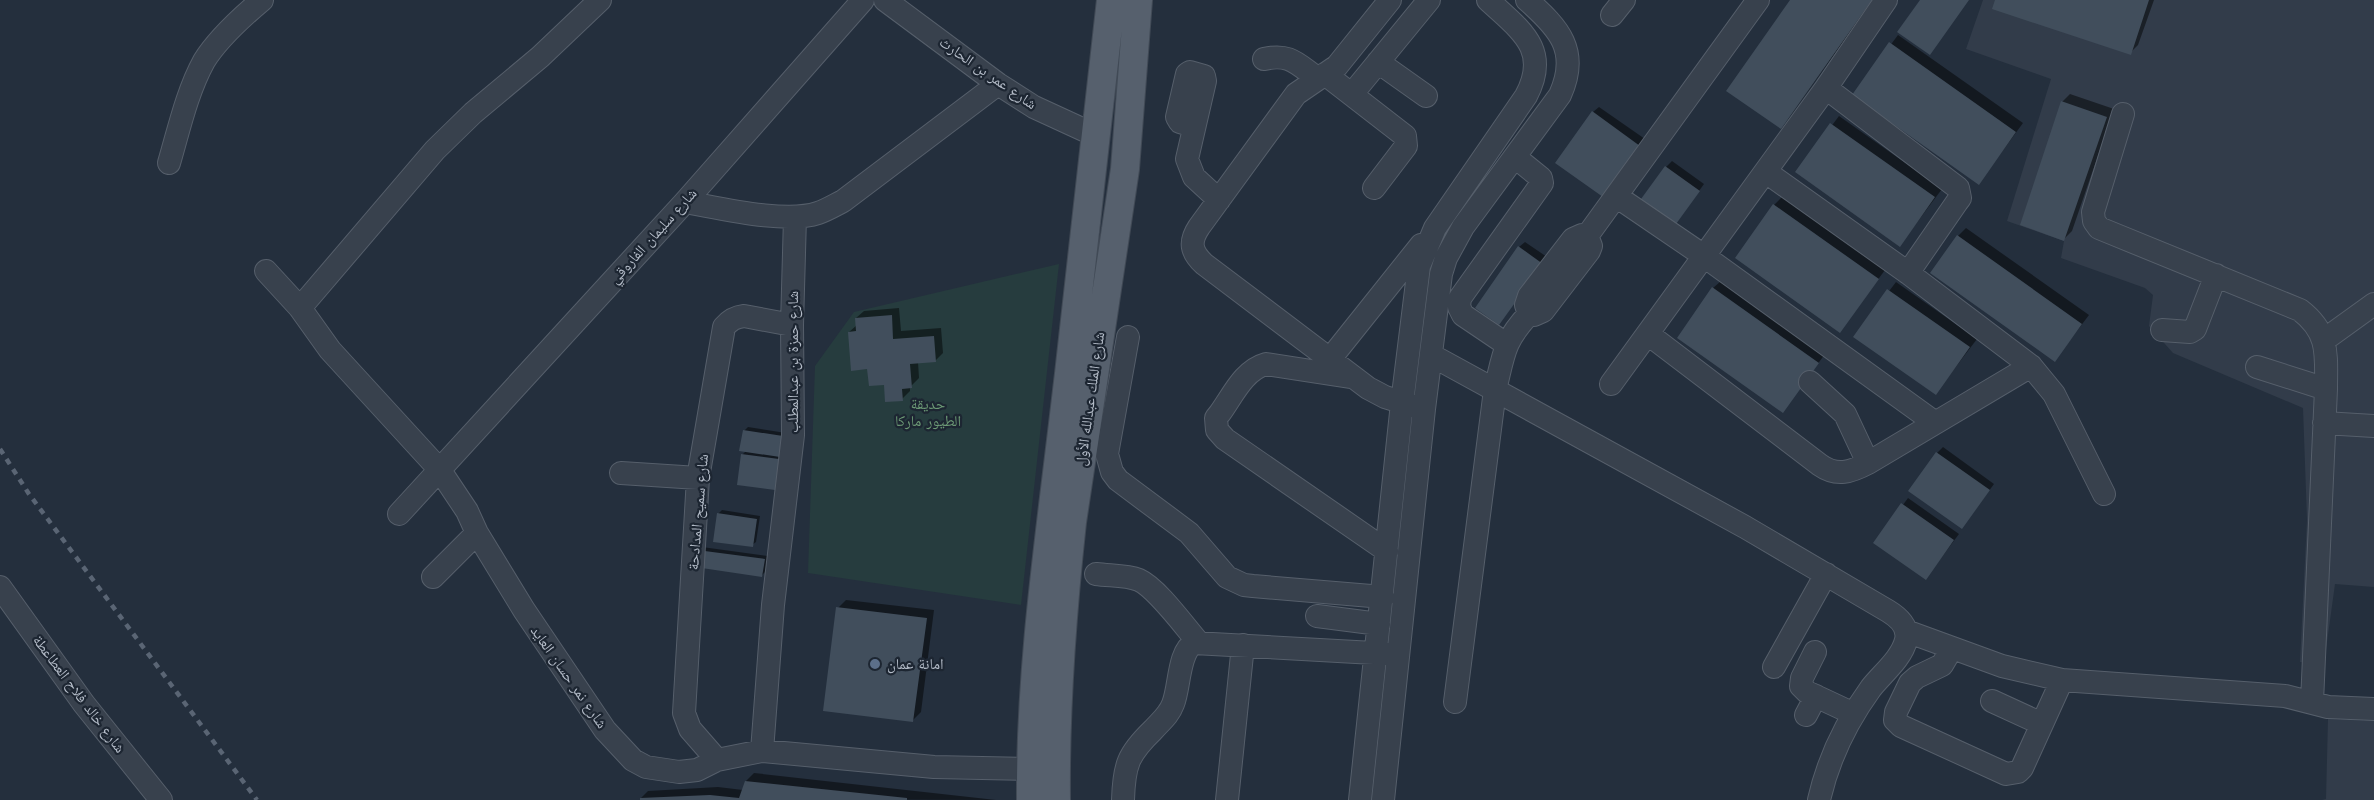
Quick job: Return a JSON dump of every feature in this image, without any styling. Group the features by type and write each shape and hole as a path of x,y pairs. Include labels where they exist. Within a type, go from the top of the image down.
{"main road":[{"name":"شارع الملك عبدالله الأول","path":"1031,800 1036,670 1049,540 1111,0"},
{"name":"شارع الملك عبدالله الأول","path":"1056,800 1058,685 1067,571 1125,169 1138,0"}],"street":[{"path":"169,163 190,91 205,60 246,14 262,0"},
{"path":"300,308 435,150 473,113 540,57 600,0"},
{"name":"شارع سليمان الفاروقي","path":"399,514 685,202 864,0"},
{"name":"شارع عمر بن الحارث","path":"885,0 910,8 998,84 1034,107 1096,136"},
{"path":"1390,0 1341,61 1296,94 1194,235 1193,251 1197,258 1353,378 1368,388 1402,403 1424,409"},
{"path":"1352,94 1429,0"},
{"path":"1330,359 1434,228 1533,83 1536,59 1532,46 1525,35 1488,0"},
{"path":"1383,800 1424,409 1440,283 1446,258 1463,227 1560,95 1567,80 1566,47 1559,32 1527,0"},
{"path":"1455,702 1495,390 1506,344 1512,333 1529,314 1534,315 1543,311 1589,251 1591,246 1587,236 1758,0"},
{"path":"1611,384 1766,172 1886,0"},
{"path":"1263,59 1275,56 1287,57 1352,94 1401,132 1406,146 1374,188"},
{"path":"1378,62 1426,96"},
{"path":"685,202 744,212 795,217 817,213 843,201 998,84"},
{"path":"1826,88 1958,188 1960,198 1908,273"},
{"path":"2123,114 2095,203 2094,220 2099,228 2300,310 2314,323 2324,340 2326,389 2312,702"},
{"path":"1193,126 1187,159 1190,168 1194,177 1219,200"},
{"path":"1499,134 1541,177 1542,183 1464,291 1459,307 1462,315 1469,321 1506,344"},
{"path":"1766,172 1908,273 2031,366 2054,394 2104,494"},
{"path":"1616,196 1704,256 1934,422"},
{"name":"شارع حمزة بن عبدالمطلب","path":"762,751 773,605 794,435 792,325 795,217"},
{"path":"1360,800 1417,277 1434,228"},
{"name":"شارع نمر حسان العايد","path":"266,271 300,308 330,350 439,469 467,511 477,533 541,637 605,730 633,760 646,767 679,772 697,770 717,760 762,751 934,767 1031,769"},
{"path":"2162,330 2190,332 2195,329 2216,275"},
{"path":"2324,340 2374,304"},
{"name":"شارع سميح المدادحة","path":"717,760 697,739 684,713 698,478 724,327 731,320 744,316 792,325"},
{"path":"1648,334 1826,469 1842,473 1850,472 1868,463 2031,366"},
{"path":"1128,337 1107,445 1108,464 1118,480 1179,525 1235,582 1253,586 1383,597"},
{"path":"1431,355 1745,527 1826,574 1895,616 1906,631 2021,672 2062,680 2285,696 2336,708 2374,709"},
{"path":"1353,378 1266,364 1249,371 1215,424 1220,436 1387,550"},
{"path":"2257,367 2326,389"},
{"path":"1810,382 1845,414 1868,463"},
{"path":"2324,423 2374,426"},
{"path":"621,473 698,478"},
{"path":"433,577 477,533"},
{"path":"1096,574 1141,581 1153,591 1199,643"},
{"path":"1774,667 1826,574"},
{"name":"شارع خالد فلاح العطاعطة","path":"0,587 84,704 161,800"},
{"path":"1317,616 1379,624"},
{"path":"1819,800 1829,765 1854,714 1901,650 1906,640 1906,631"},
{"path":"1123,800 1124,770 1127,760 1138,744 1168,713 1176,696 1186,649 1194,643 1399,654"},
{"path":"1227,800 1243,645"},
{"path":"1952,648 1942,665 1910,683 1895,716 1898,724 2006,774 2012,774 2022,768 2062,680"},
{"path":"1815,652 1801,682 1811,706 1854,714"},
{"path":"1992,701 2042,724"}],"shaded area":[{"path":"1983,0 2374,0 2374,587 2335,584 2324,664 2300,662 2307,520 2303,408 2173,353 2149,326 2153,295 2145,288 2061,258 2064,241 2007,221 2051,79 1966,49"},
{"path":"2328,719 2374,721 2374,800 2322,800 2326,799"}],"green space":[{"name":"حديقة الطيور ماركا","path":"1059,264 1021,605 808,573 815,366 854,312"}],"building":[{"path":"1790,0 1872,0 1781,129 1726,91"},
{"path":"1920,0 1969,0 1930,55 1897,32"},
{"path":"1995,0 2149,0 2131,55 1992,9"},
{"path":"1889,42 2016,132 1979,185 1852,95"},
{"path":"2061,101 2107,117 2064,241 2020,225"},
{"path":"1592,111 1640,146 1603,197 1555,163"},
{"path":"1830,123 1935,197 1900,247 1795,172"},
{"path":"1665,166 1700,191 1676,224 1641,199"},
{"path":"1773,204 1879,279 1840,333 1735,258"},
{"path":"1957,235 2082,324 2055,362 1930,273"},
{"path":"1518,246 1543,264 1499,325 1475,308"},
{"path":"1712,287 1819,363 1783,413 1677,338"},
{"path":"1887,289 1970,347 1936,395 1853,337"},
{"path":"892,315 893,339 934,336 936,362 910,364 912,388 902,389 903,401 885,402 884,385 869,386 867,369 851,371 848,332 856,331 855,318"},
{"path":"743,430 783,436 780,457 739,451"},
{"path":"1936,452 1990,490 1962,529 1908,491"},
{"path":"741,454 779,459 775,490 737,485"},
{"path":"1901,503 1954,540 1926,580 1873,543"},
{"path":"717,513 757,519 753,547 713,542"},
{"path":"697,550 765,559 762,577 695,567"},
{"name":"امانة عمان","path":"836,607 927,618 913,722 823,711"},
{"path":"745,781 907,798 907,800 640,800 640,798 710,795 739,798"}],"railway":[{"path":"0,449 29,494 257,800"}],"place":[{"name":"امانة عمان","path":"875,664"}]}
